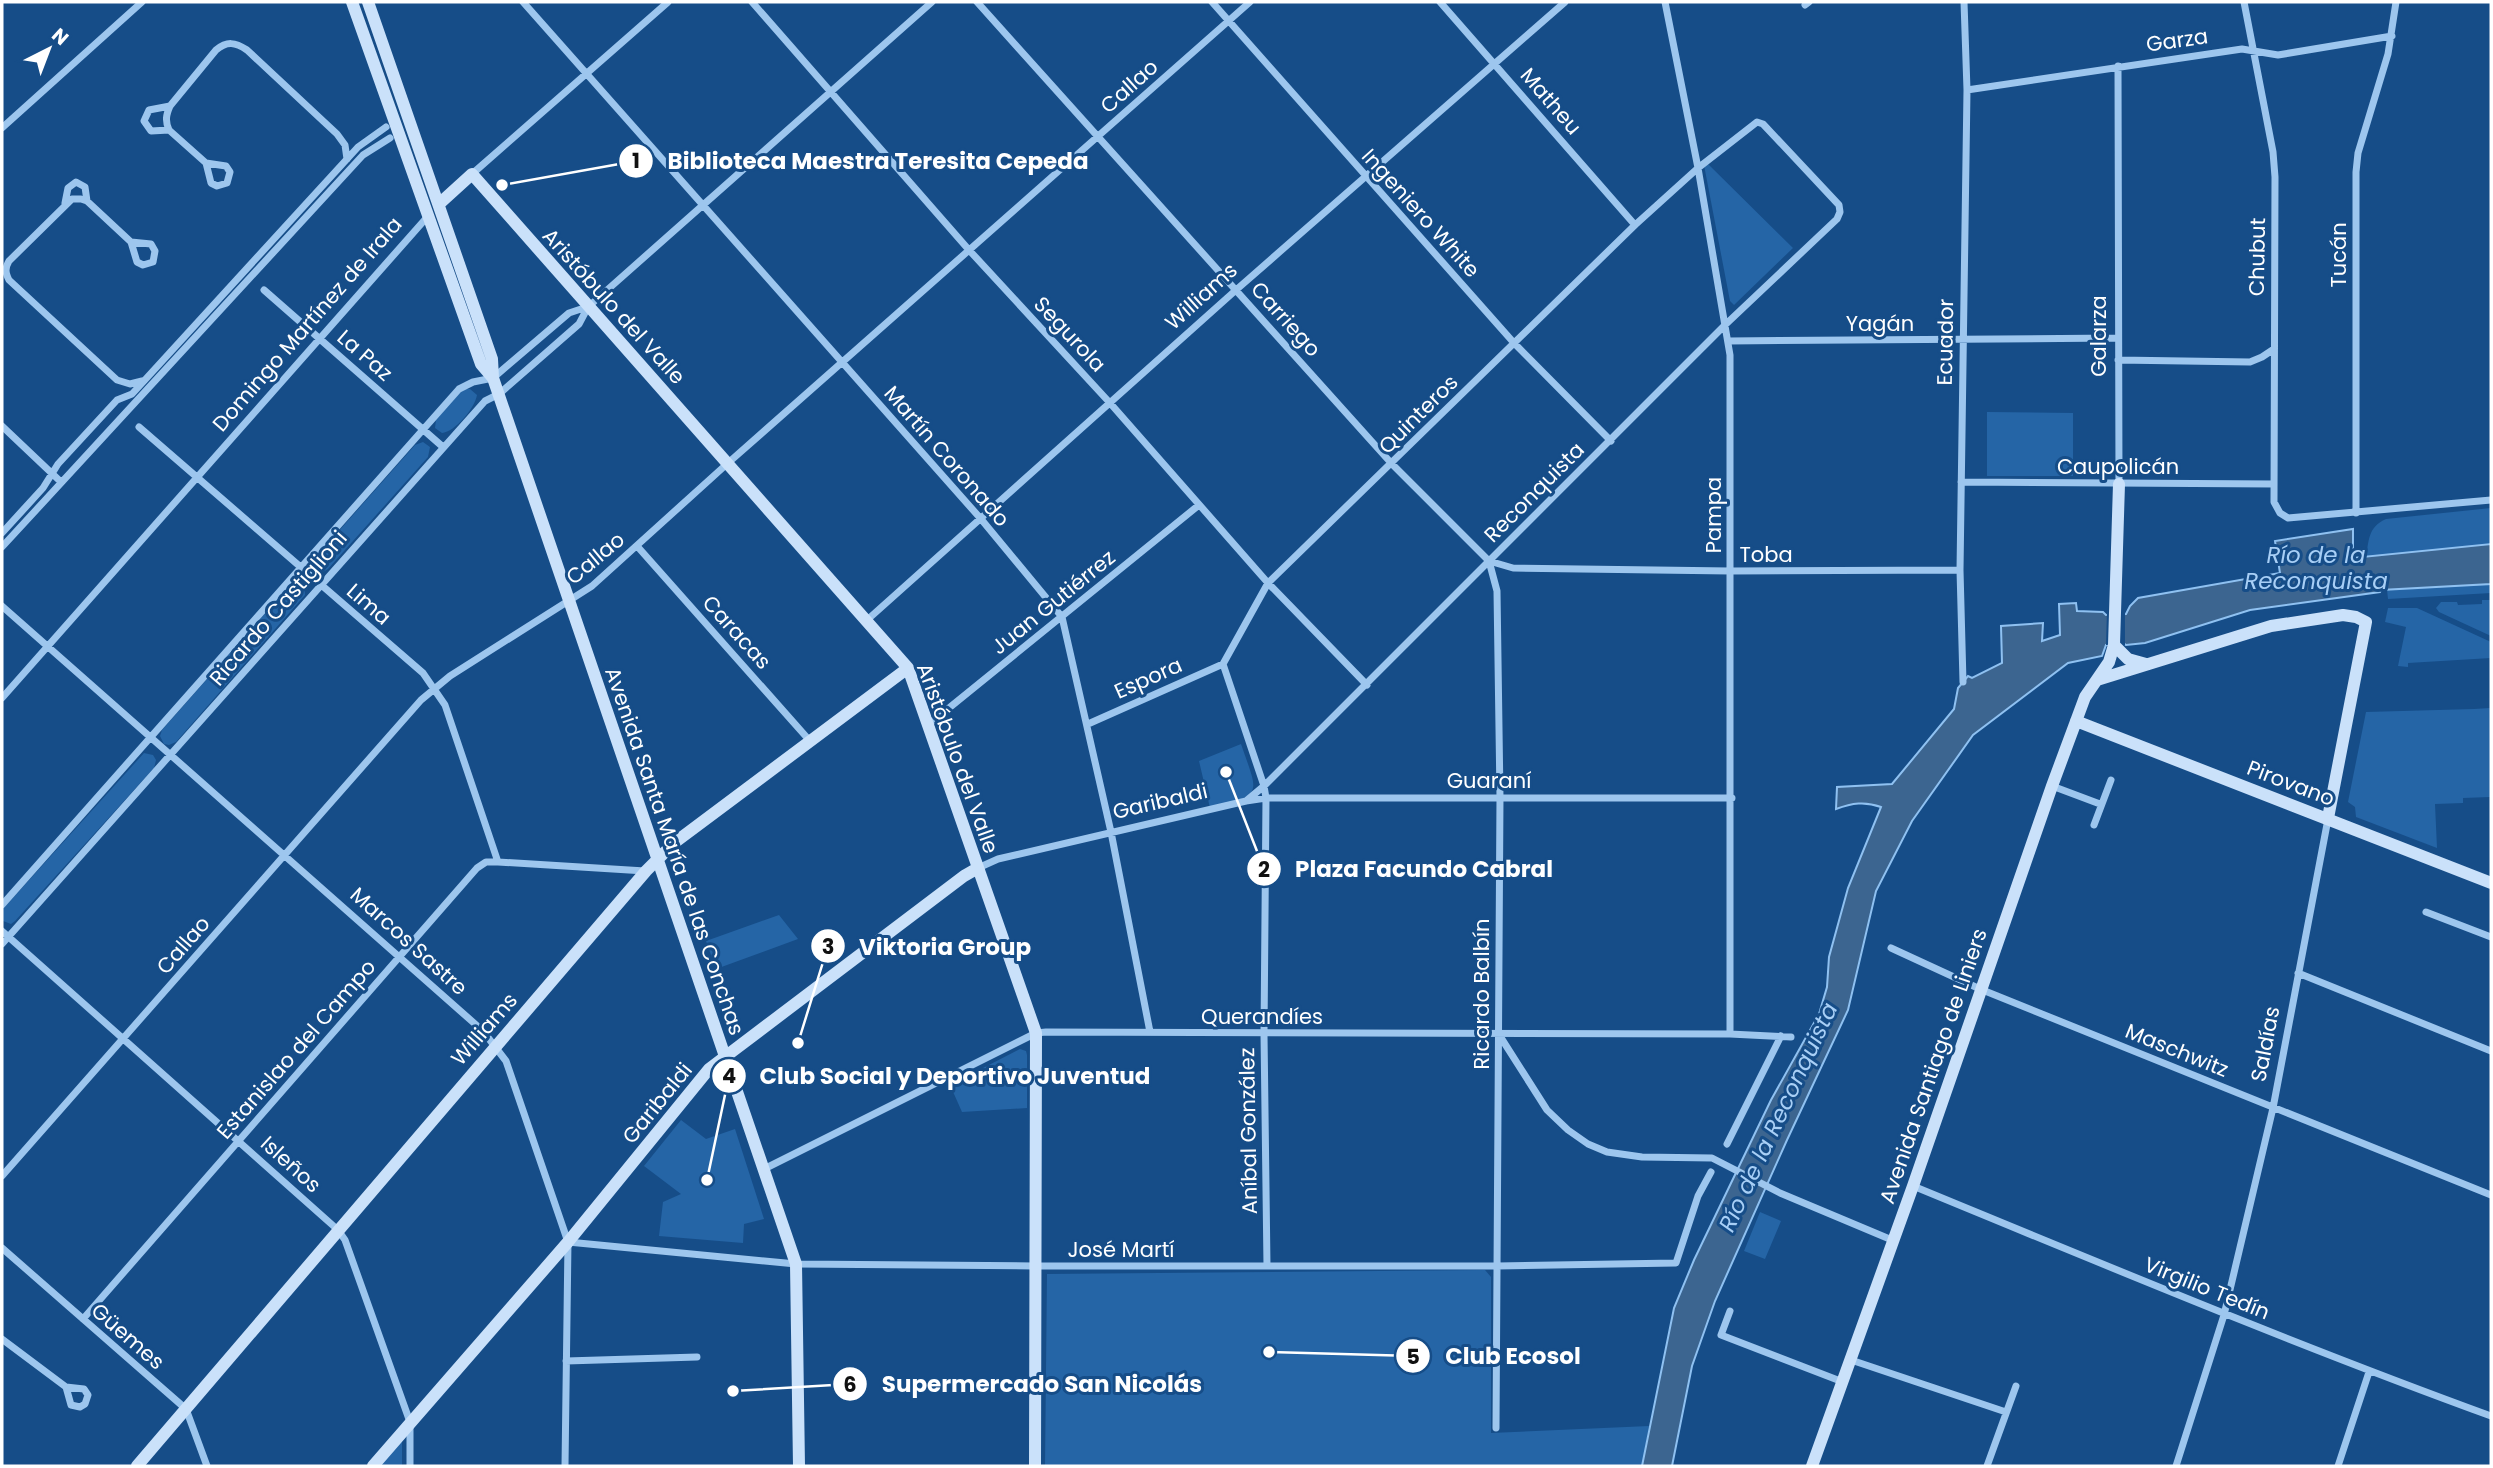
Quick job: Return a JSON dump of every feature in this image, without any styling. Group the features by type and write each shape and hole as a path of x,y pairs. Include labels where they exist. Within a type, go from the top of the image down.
{"street":[{"path":"2,128 142,2"},
{"name":"Avenida Santa María de las Conchas","path":"352,2 481,364 493,379 499,394 796,1264 799,1466"},
{"name":"Avenida Santa María de las Conchas","path":"368,2 492,359 493,379"},
{"name":"Martín Coronado","path":"523,2 981,519 1062,617 1111,832 1150,1032"},
{"name":"Domingo Martínez de Irala","path":"2,698 439,204 668,2"},
{"name":"Segurola","path":"752,2 969,250 1110,403 1268,583 1367,685"},
{"name":"Ricardo Castiglioni","path":"2,944 5,934 172,755 485,401 499,394 579,324 588,307 932,2"},
{"name":"Carriego","path":"977,2 1392,464 1489,561"},
{"name":"Ingeniero White","path":"1212,2 1514,343 1611,440"},
{"name":"Callao","path":"2,1176 421,700 450,676 592,586 1250,2"},
{"name":"Matheu","path":"1440,2 1635,225"},
{"name":"Williams","path":"866,621 1236,290 1565,2"},
{"name":"Pampa","path":"1665,2 1698,168 1730,355 1730,1034"},
{"name":"Ecuador","path":"1963,682 1960,570 1967,90 1964,2"},
{"name":"Chubut","path":"2244,2 2255,50 2276,177 2274,502 2280,513 2288,518 2356,513"},
{"name":"Tucán","path":"2356,513 2358,153 2392,36 2396,2"},
{"name":"Garza","path":"1967,90 2242,49 2278,55 2392,36"},
{"path":"206,163 169,130 166,123 170,106 216,50 222,45 238,44 337,134 345,145 350,170"},
{"name":"Galarza","path":"2114,645 2119,484 2118,66"},
{"path":"169,130 151,131 144,121 149,110 170,106"},
{"name":"Quinteros","path":"1223,664 1268,583 1635,225 1698,168 1757,122 1763,124 1839,205"},
{"path":"117,400 135,396 144,381 358,147 386,127"},
{"path":"2,547 135,396 368,150 390,138"},
{"name":"Aristóbulo del Valle","path":"472,174 908,668 1031,1013 1036,1034 1035,1466"},
{"path":"65,203 68,188 76,182 85,187 87,201"},
{"path":"131,242 87,201 72,200 65,203 6,261 5,280 117,380 130,384 144,381"},
{"name":"Reconquista","path":"1246,801 1367,685 1725,326 1837,219 1839,205"},
{"name":"La Paz","path":"264,290 443,447"},
{"name":"Ricardo Castiglioni","path":"2,905 459,389 473,382 493,379 569,313 588,307"},
{"name":"Yagán","path":"1728,341 2118,338"},
{"path":"2118,360 2250,362 2274,349"},
{"path":"2,533 43,488 58,464 117,400 117,380"},
{"path":"2,426 61,482"},
{"name":"Lima","path":"139,427 423,673 445,705 498,862"},
{"name":"Caupolicán","path":"1961,482 2274,484"},
{"path":"2356,513 2491,500"},
{"name":"Juan Gutiérrez","path":"928,725 1199,505"},
{"name":"Caracas","path":"637,546 810,741"},
{"name":"Toba","path":"1489,561 1513,568 1960,570"},
{"name":"Ricardo Balbín","path":"1489,561 1497,592 1500,797 1496,1428"},
{"name":"Marcos Sastre","path":"2,606 483,1031 506,1061 568,1242 565,1466"},
{"name":"Saldías","path":"2148,664 2271,626 2343,615 2357,617 2366,622 2273,1108 2224,1315 2176,1466"},
{"path":"2114,645 2128,659 2148,664"},
{"name":"Avenida Santiago de Liniers","path":"1812,1466 1852,1360 2052,786 2085,697 2109,662 2114,645"},
{"path":"1223,664 1264,786"},
{"name":"Espora","path":"1088,724 1223,664"},
{"path":"2095,681 2148,664"},
{"name":"Williams","path":"137,1466 646,871 674,843 908,668"},
{"name":"Pirovano","path":"2076,721 2491,883"},
{"path":"2094,825 2110,780"},
{"name":"Aníbal González","path":"1264,786 1267,1266"},
{"path":"2052,786 2100,804"},
{"name":"Guaraní","path":"1246,801 1266,798 1732,798"},
{"name":"Garibaldi","path":"373,1466 568,1242 709,1069 726,1056 978,868 998,859 1246,801"},
{"name":"Estanislao del Campo","path":"83,1319 477,868 486,862 498,862"},
{"path":"498,862 646,871"},
{"path":"2426,912 2491,937"},
{"name":"Isleños","path":"5,934 338,1230 345,1241 410,1422 410,1466"},
{"name":"Maschwitz","path":"1891,948 1980,989 2491,1195"},
{"path":"2298,973 2491,1051"},
{"name":"Querandíes","path":"764,1169 1036,1034 1046,1032 1730,1034 1791,1037"},
{"path":"1498,1033 1547,1110 1588,1144 1607,1152 1642,1157 1712,1158 1780,1194 1892,1240"},
{"path":"1727,1144 1781,1036"},
{"name":"José Martí","path":"568,1242 796,1264 1497,1266 1676,1262 1698,1196 1711,1172"},
{"name":"Virgilio Tedín","path":"1913,1186 2224,1315 2491,1416"},
{"name":"Güemes","path":"2,1248 186,1409 207,1466"},
{"path":"1730,1311 1721,1335 1843,1383"},
{"path":"2,1339 66,1387"},
{"path":"566,1362 697,1357"},
{"path":"1852,1360 2006,1412"},
{"path":"2337,1466 2369,1372"},
{"path":"1987,1466 2016,1386"}],"shaded area":[{"path":"1707,163 1793,248 1734,305 1730,301 1704,165"},
{"path":"466,389 477,395 473,406 458,424 442,433 435,428 436,420 461,391"},
{"path":"1987,412 2073,413 2073,476 1987,476"},
{"path":"423,442 430,447 428,457 328,569 323,572 315,571 314,559 415,445"},
{"path":"2491,508 2491,544 2366,557 2373,530 2386,519"},
{"path":"292,583 304,584 305,595 176,742 164,744 160,736 162,730"},
{"path":"2491,584 2491,593 2388,599 2387,590"},
{"path":"2482,600 2491,600 2491,636 2439,612 2436,608 2441,602 2457,602 2458,605 2482,604"},
{"path":"2388,608 2417,608 2491,642 2491,658 2408,663 2408,667 2398,666 2406,627 2385,622"},
{"path":"2490,702 2491,791 2490,797 2463,798 2463,803 2435,804 2437,848 2356,817 2355,807 2348,802 2366,712 2490,708"},
{"path":"1241,744 1251,773 1252,790 1240,800 1210,808 1199,761"},
{"path":"144,753 153,755 156,760 154,768 15,921 11,924 3,921 2,910"},
{"path":"779,915 798,939 716,969 706,941"},
{"path":"1020,1049 1026,1051 1027,1055 1027,1108 962,1112 950,1085"},
{"path":"681,1120 706,1139 735,1129 764,1219 744,1224 743,1243 659,1236 663,1202 681,1194 644,1166"},
{"path":"1760,1212 1781,1221 1765,1259 1744,1251"},
{"path":"1485,1270 1491,1277 1491,1433 1649,1426 1642,1466 1045,1466 1047,1274"},
{"path":"402,1439 402,1466 379,1466"}],"water":[{"name":"Río de la Reconquista","path":"2353,529 2353,558 2491,544 2491,584 2381,590 2250,610 2145,643 2126,645 2122,642 2106,645 2102,656 2068,663 1973,735 1912,821 1876,891 1848,1010 1715,1301 1692,1366 1672,1466 1642,1466 1674,1308 1694,1260 1771,1100 1819,1014 1827,987 1829,957 1848,888 1881,807 1858,804 1836,809 1837,787 1892,784 1954,709 1958,688 1968,676 1972,678 2002,663 2001,626 2043,623 2042,641 2060,635 2059,604 2076,603 2077,611 2103,612 2106,615 2126,614 2138,598 2280,573 2275,541"}],"pier":[{"path":"2125,607 2125,645 2106,645 2107,611 2123,611"}],"place":[{"name":"Biblioteca Maestra Teresita Cepeda","path":"502,185"},
{"name":"Plaza Facundo Cabral","path":"1226,772"},
{"name":"Viktoria Group","path":"798,1043"},
{"name":"Club Social y Deportivo Juventud","path":"707,1180"},
{"name":"Club Ecosol","path":"1269,1352"},
{"name":"Supermercado San Nicolás","path":"733,1391"}]}
